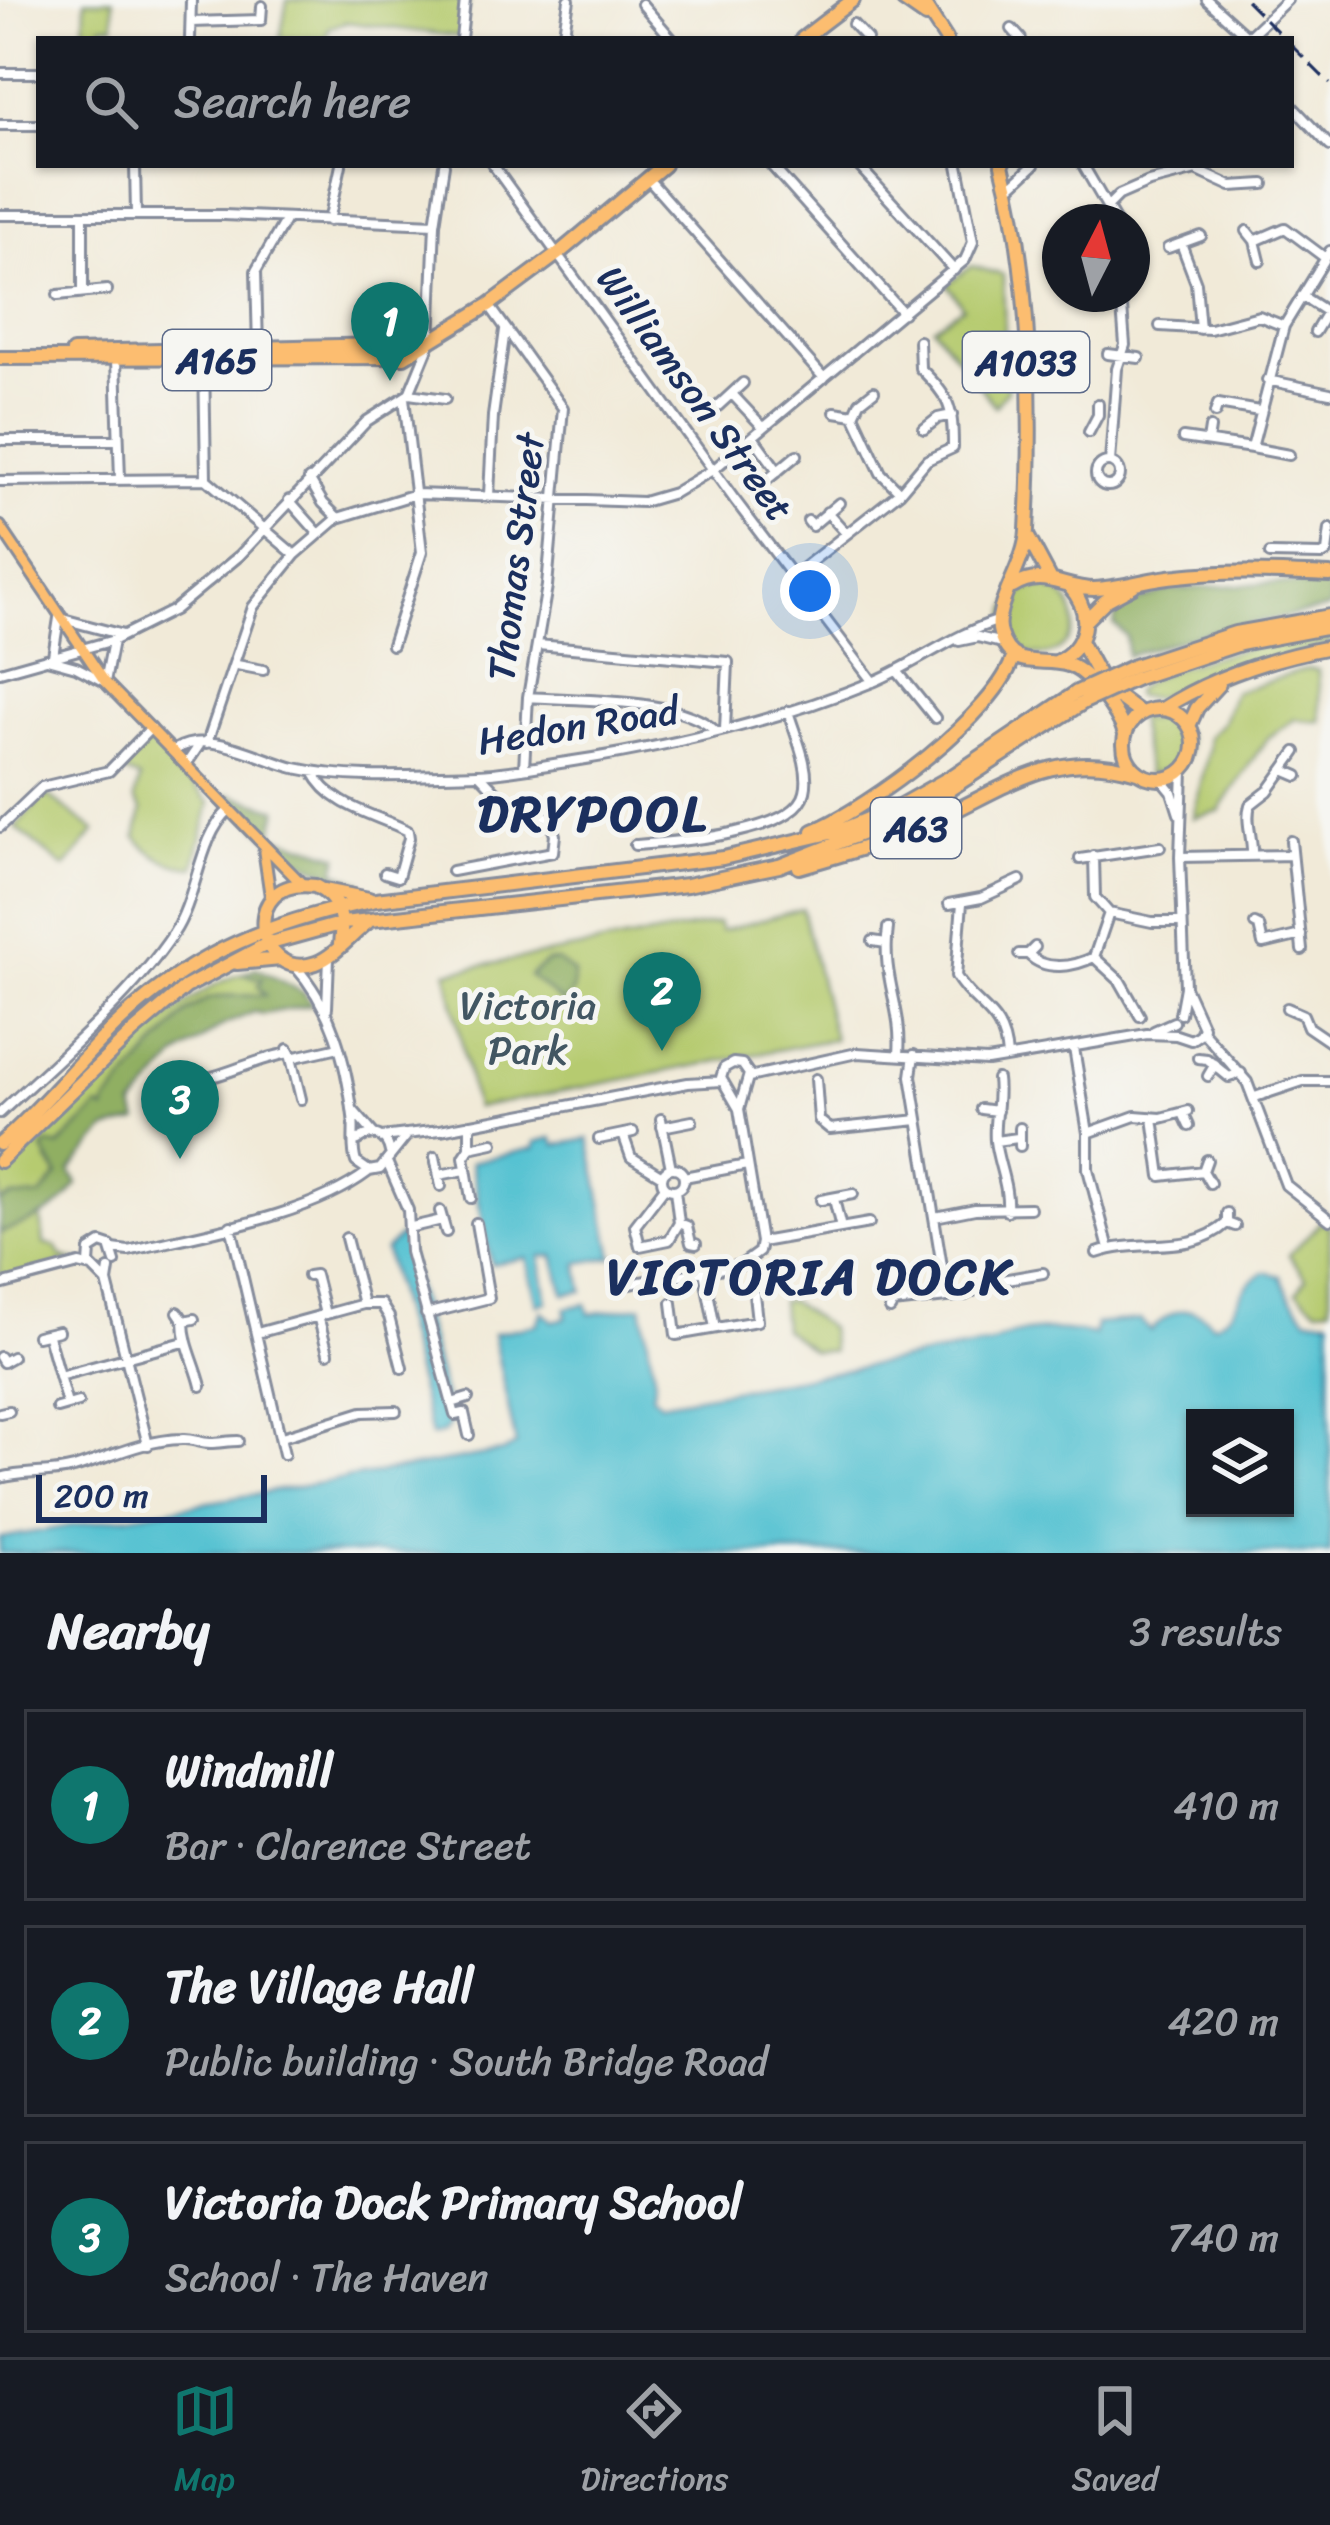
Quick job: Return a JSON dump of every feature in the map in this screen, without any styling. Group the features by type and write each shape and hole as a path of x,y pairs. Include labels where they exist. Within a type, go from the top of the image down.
{"highway":[{"path":"806,36 846,2 865,0"},
{"path":"903,0 935,19"},
{"path":"924,0 944,36"},
{"name":"A165","path":"0,355 404,357 559,254 661,168"},
{"name":"A1033","path":"998,621 1028,536 1025,331 1003,168"},
{"name":"A165","path":"258,355 430,343"},
{"name":"A1033","path":"1028,536 1050,578"},
{"path":"1012,588 1036,577 1096,589 1177,576 1330,575"},
{"path":"1085,621 1105,601 1139,583"},
{"path":"1070,587 1084,608 1083,652 1106,687 1141,714"},
{"name":"A63","path":"0,1144 34,1116 139,1004 232,943 264,930 376,901 724,858 839,831 899,806 1080,697 1135,672 1235,633 1330,616"},
{"path":"998,621 1009,649 1040,664 1054,662 1081,640"},
{"name":"A63","path":"1135,672 1240,644 1330,627"},
{"path":"1125,734 1141,714 1162,709 1205,685 1330,647"},
{"name":"A63","path":"779,845 840,820 896,784 1001,682 1009,649"},
{"path":"1054,662 1076,668 1107,701 1120,719 1125,755 1136,772 1162,780 1184,770 1194,749 1190,726 1162,709"},
{"path":"1190,726 1210,689 1232,675"},
{"name":"A63","path":"687,885 779,866 912,814 1080,697"},
{"name":"A63","path":"0,1161 132,1033 264,930 789,870 872,846 934,821 1002,785 1057,765 1095,763 1136,772"},
{"path":"340,944 339,908 322,890 302,884 288,887 271,900 264,930 288,962 313,965 329,956 369,921"},
{"name":"A63","path":"322,890 376,901"},
{"name":"A63","path":"224,965 288,962"}],"main road":[{"path":"0,526 105,682 302,884"},
{"path":"262,847 271,900"}],"street":[{"path":"190,36 191,0"},
{"path":"461,36 465,0"},
{"path":"563,36 569,0"},
{"path":"1207,0 1245,36"},
{"path":"1249,36 1287,0"},
{"path":"642,4 669,36"},
{"path":"191,22 261,20 262,6"},
{"path":"853,23 864,36"},
{"path":"1012,29 1018,36"},
{"path":"0,73 36,73"},
{"path":"1294,108 1330,146"},
{"path":"0,124 36,125"},
{"path":"135,168 136,214"},
{"path":"329,221 339,168"},
{"path":"0,672 114,640 174,610 206,585 367,421 406,396 430,343 435,224 444,168"},
{"name":"Williamson Street","path":"495,168 873,682"},
{"path":"774,168 904,313"},
{"path":"861,168 954,271"},
{"path":"187,764 204,743 237,665 253,607 295,555 338,518 416,494 656,500 714,469 971,253 959,168"},
{"path":"1009,189 1031,168"},
{"path":"1085,168 1105,204"},
{"path":"1110,204 1149,182 1196,170 1231,186 1264,184"},
{"path":"648,179 824,378"},
{"path":"0,215 136,214 435,224"},
{"path":"82,215 83,291"},
{"path":"258,355 256,271 286,219"},
{"path":"1252,448 1258,410 1284,326 1327,254 1285,228 1255,241"},
{"path":"1247,230 1260,261"},
{"path":"1168,248 1201,236"},
{"path":"1182,246 1196,284 1200,329"},
{"path":"58,295 107,290"},
{"path":"1303,296 1329,312 1315,332"},
{"name":"Thomas Street","path":"488,305 562,408 524,768"},
{"path":"1110,462 1122,356 1121,312"},
{"path":"1160,326 1200,329 1259,316 1284,326"},
{"path":"489,495 505,330"},
{"path":"793,575 900,492 927,460 953,448 947,395 912,362 919,341"},
{"path":"1108,354 1139,358"},
{"path":"204,355 206,478"},
{"path":"116,356 120,479"},
{"path":"404,357 415,362 416,380"},
{"path":"1267,380 1330,393"},
{"path":"718,406 743,383"},
{"path":"874,391 860,402 854,415 881,473 900,492"},
{"path":"732,394 764,427"},
{"path":"406,396 445,398"},
{"path":"392,645 422,552 406,396"},
{"path":"1215,412 1218,404 1258,410"},
{"path":"1089,432 1098,409 1115,419"},
{"path":"835,412 854,415"},
{"path":"924,429 952,415"},
{"path":"1208,441 1210,428"},
{"path":"753,436 778,471"},
{"path":"1183,438 1289,454"},
{"path":"0,440 116,440"},
{"path":"762,484 797,455"},
{"path":"0,481 206,478 295,555"},
{"path":"309,479 338,518"},
{"path":"290,500 319,534"},
{"path":"808,521 812,526 839,503"},
{"path":"827,512 846,533"},
{"path":"1270,554 1327,553 1330,529"},
{"path":"49,658 59,618 124,635"},
{"name":"Hedon Road","path":"174,750 183,744 204,743 312,770 479,774 524,768 721,731 788,711 873,682 975,628 998,621"},
{"name":"Hedon Road","path":"953,643 978,637 1009,649"},
{"path":"49,658 105,682 114,640"},
{"path":"528,697 668,710 693,715 721,731 728,662 538,645"},
{"path":"237,665 263,670"},
{"path":"897,671 935,718"},
{"path":"635,845 761,826 797,809 805,796 806,779 788,711"},
{"path":"0,827 26,800 54,782 110,771 151,728"},
{"path":"1252,854 1250,805 1296,752"},
{"path":"312,770 319,784 345,803 407,831 410,838 398,877 385,873"},
{"path":"1184,770 1182,922 1186,987 1202,1022 1198,1035"},
{"path":"1284,770 1298,776"},
{"path":"452,871 554,852 549,818 500,796 479,774"},
{"path":"1162,780 1172,792 1181,821"},
{"path":"0,1114 160,952 188,910 214,827 229,810"},
{"path":"1291,841 1302,950"},
{"path":"1080,859 1160,847"},
{"path":"1180,857 1292,855"},
{"path":"1094,856 1095,897 1109,913 1152,922 1182,922"},
{"path":"949,904 992,895 1021,879"},
{"path":"962,903 956,976 994,1014 1006,1041 1007,1057"},
{"path":"1094,957 1109,913"},
{"path":"1255,924 1261,948 1301,935"},
{"path":"888,928 884,960 898,1019 899,1054"},
{"path":"873,941 886,943"},
{"path":"1027,951 1035,962 1052,966 1094,957 1105,963 1140,1016"},
{"path":"327,1013 329,956"},
{"path":"288,962 311,984 338,1047 357,1141 356,1162 343,1189"},
{"path":"1176,1035 1186,987"},
{"path":"1287,1008 1305,1011 1308,1027 1330,1042"},
{"path":"1147,1034 1194,1013"},
{"path":"731,1089 746,1077 856,1053 963,1062 1147,1034 1176,1035 1183,1040 1198,1035"},
{"path":"1198,1035 1241,1073 1255,1097 1286,1185 1330,1220"},
{"path":"195,1093 204,1079 238,1071 255,1059 338,1047"},
{"path":"1074,1048 1088,1133 1088,1169 1109,1249"},
{"path":"290,1053 301,1099"},
{"path":"914,1055 911,1076 947,1297"},
{"path":"1198,1058 1215,1064 1229,1077 1241,1073"},
{"path":"357,1141 702,1081 722,1076 733,1063 746,1077"},
{"path":"1208,1076 1215,1064"},
{"path":"615,1274 618,1290 752,1259 761,1242 739,1109 722,1076"},
{"path":"739,1109 746,1077"},
{"path":"816,1079 816,1109 822,1125"},
{"path":"997,1079 995,1141 1008,1195 1007,1211"},
{"path":"1255,1097 1303,1081 1330,1081"},
{"path":"352,1109 377,1135 389,1158 412,1227 410,1252 455,1415 464,1414 469,1436"},
{"path":"981,1109 998,1112"},
{"path":"1088,1133 1135,1116 1186,1112 1189,1126"},
{"path":"1153,1118 1161,1176 1203,1171"},
{"path":"822,1125 840,1131 918,1120"},
{"path":"599,1139 628,1133 631,1157 666,1172 680,1171 684,1177 682,1186 670,1188 635,1226 644,1247 669,1240 679,1222 670,1188 666,1172 661,1123 692,1121"},
{"path":"470,1124 470,1148 464,1157 471,1198"},
{"path":"813,1132 822,1125"},
{"path":"0,1285 79,1264 101,1243 128,1250 303,1207 343,1189 389,1158 409,1132"},
{"path":"995,1141 1019,1137"},
{"path":"470,1148 493,1143"},
{"path":"435,1157 440,1180 465,1170"},
{"path":"1203,1171 1208,1160"},
{"path":"356,1162 397,1183"},
{"path":"684,1177 747,1165"},
{"path":"1203,1171 1210,1183"},
{"path":"821,1200 853,1194"},
{"path":"834,1199 841,1228"},
{"path":"934,1217 975,1209 1030,1208"},
{"path":"412,1227 441,1215 446,1232"},
{"path":"1097,1253 1182,1245 1206,1238 1230,1220"},
{"path":"679,1222 687,1226 691,1243 696,1244"},
{"path":"426,1314 489,1298 476,1223"},
{"path":"761,1242 869,1223"},
{"path":"231,1226 284,1454"},
{"path":"346,1238 363,1304"},
{"path":"113,1249 107,1282 148,1445"},
{"path":"79,1264 94,1269 112,1266 128,1250"},
{"path":"88,1254 107,1282"},
{"path":"886,1291 892,1306 947,1297 980,1290 990,1282 1038,1275 1028,1265"},
{"path":"704,1271 715,1328"},
{"path":"308,1276 315,1275 328,1353"},
{"path":"672,1303 676,1335 757,1321 754,1294"},
{"path":"257,1333 363,1304 381,1304 402,1368"},
{"path":"186,1317 184,1342 193,1353 201,1385"},
{"path":"58,1331 42,1336 59,1376 62,1406 78,1402"},
{"path":"59,1376 184,1342"},
{"path":"187,1377 199,1374"},
{"path":"452,1403 468,1398"},
{"path":"282,1437 391,1407"},
{"path":"0,1478 75,1467 113,1451 185,1438 209,1443 223,1436 238,1441"}],"green space":[{"path":"85,0 113,0 114,25 102,25 102,36 84,36"},
{"path":"287,0 469,0 462,36 345,22 329,28 327,36 281,36"},
{"path":"972,266 1003,275 1007,390 995,406 933,327 963,307 947,284"},
{"path":"1266,583 1330,586 1330,608 1199,634 1127,656 1126,636 1114,624 1117,608 1170,590"},
{"path":"1040,587 1064,597 1074,621 1064,645 1040,655 1016,645 1006,621 1016,597"},
{"path":"1330,634 1330,643 1180,692 1177,688 1154,698 1135,696 1148,681 1196,662"},
{"path":"1307,669 1318,670 1321,722 1295,719 1267,738 1219,811 1193,818 1208,737 1223,722 1234,692"},
{"path":"1136,710 1145,720 1167,720 1184,731 1188,749 1177,766 1148,775"},
{"path":"151,739 210,803 194,867 162,859 136,837 142,810 134,799 140,779 122,771"},
{"path":"46,794 95,831 65,868 15,827"},
{"path":"229,794 278,809 272,835 339,856 335,871 362,882 363,887 285,854"},
{"name":"Victoria Park","path":"802,909 834,1039 475,1108 447,972 718,923 721,931"},
{"path":"557,961 574,973 573,992 563,1003 529,976 547,962"},
{"path":"256,968 304,993 312,1005 254,1012 225,1024 177,1057 134,1107 138,1122 106,1130 70,1171 77,1184 62,1202 0,1233 0,1202 41,1196 58,1175 43,1150 48,1144 59,1146 99,1107 105,1110 187,1012 207,999 265,995 258,986 262,979 242,974"},
{"path":"242,974 262,979 266,995 207,999 187,1012 107,1102 105,1111 99,1108 58,1146 48,1162 58,1175 42,1196 0,1202 0,1178 149,1033 213,986"},
{"path":"41,1217 44,1244 74,1260 0,1280 0,1233"},
{"path":"1321,1221 1330,1227 1330,1307 1317,1308 1297,1292 1306,1278 1289,1255"},
{"path":"781,1301 790,1301 829,1328 832,1351 813,1351 783,1329"}],"water":[{"path":"552,1138 556,1145 589,1139 613,1257 578,1263 583,1291 564,1294 554,1256 540,1256 547,1302 537,1304 526,1258 491,1264 471,1162 535,1148 535,1142"},
{"path":"402,1234 451,1421 444,1433 431,1436 385,1250"},
{"path":"1265,1272 1281,1276 1290,1297 1308,1318 1330,1318 1330,1553 0,1553 0,1538 502,1452 516,1445 493,1334 537,1324 542,1311 553,1321 566,1318 566,1308 586,1304 589,1314 642,1306 655,1380 652,1395 660,1403 991,1344 1029,1332 1095,1335 1096,1324 1140,1320 1151,1331 1166,1317 1189,1310 1213,1324 1229,1313 1248,1285"}],"railway":[{"path":"1246,0 1282,36"},
{"path":"1294,48 1330,84"}],"place":[{"name":"Windmill","path":"390,381"},
{"name":"The Village Hall","path":"662,1051"},
{"name":"Victoria Dock Primary School","path":"180,1159"}],"district":[{"name":"DRYPOOL","path":"593,813"},
{"name":"VICTORIA DOCK","path":"810,1276"}]}
